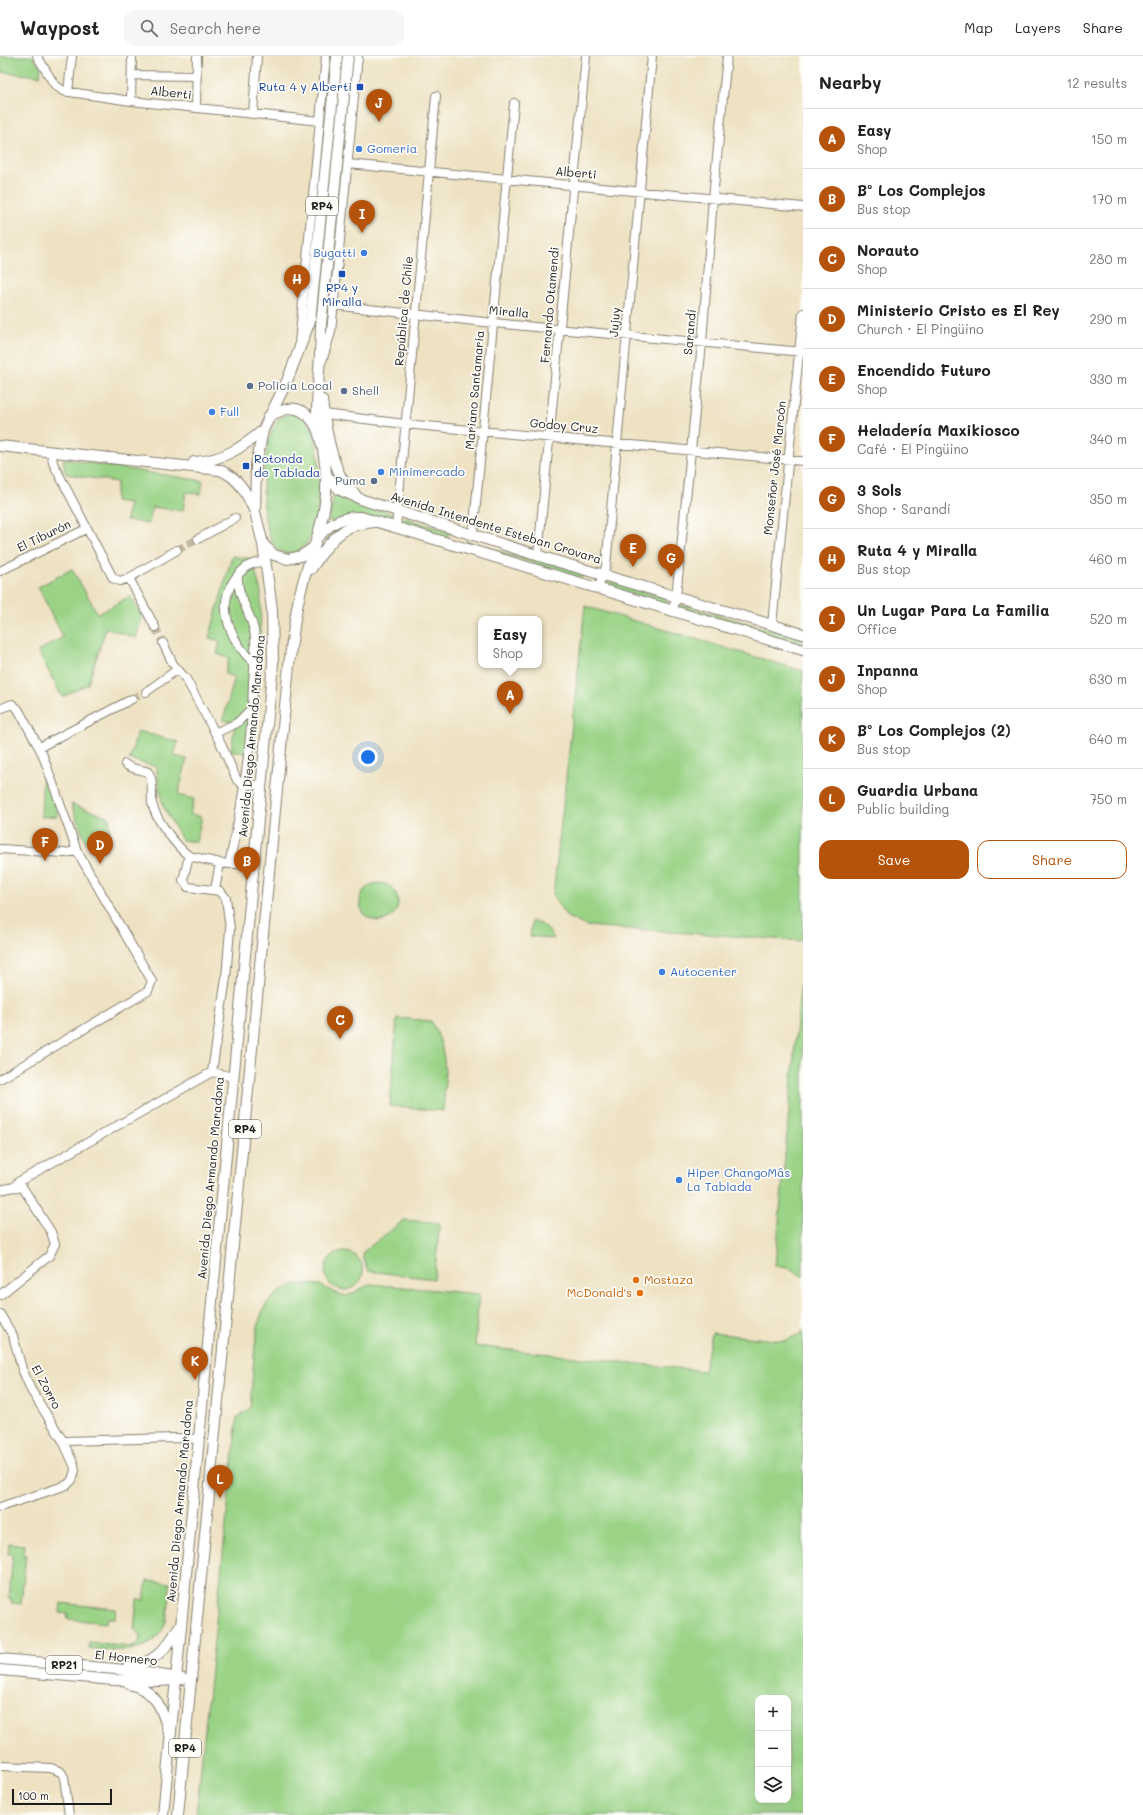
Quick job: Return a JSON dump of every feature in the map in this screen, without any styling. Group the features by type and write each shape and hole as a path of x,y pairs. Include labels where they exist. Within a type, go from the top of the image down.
{"main road":[{"name":"RP4","path":"263,544 255,512 256,466 263,430 298,355 311,315 337,56"},
{"name":"RP4","path":"178,1815 289,665 297,610 304,579 315,552 327,500 327,476 317,427 316,407 320,371 321,325 348,56"},
{"path":"320,371 327,435 343,483 347,488 363,500"},
{"path":"268,417 285,408 298,409 309,416 317,427"},
{"path":"172,464 201,462 219,458 238,450 263,430"},
{"path":"0,446 220,470 232,475 244,489 255,512"},
{"name":"Avenida Intendente Esteban Crovara","path":"327,476 340,490 363,500 604,576 803,634"},
{"path":"319,537 330,526 346,516 361,517 803,650"},
{"path":"263,544 274,555 288,559 296,558 315,552 352,526 378,521"},
{"name":"Avenida Diego Armando Maradona","path":"163,1815 274,641 272,604 263,544"},
{"path":"114,1669 138,1666 156,1657 171,1642 181,1623"},
{"name":"El Hornero","path":"0,1659 114,1669 191,1680"},
{"name":"El Hornero","path":"0,1670 114,1680 160,1682 177,1679"},
{"path":"114,1680 137,1686 153,1697 164,1715 171,1739"}],"street":[{"name":"Alberti","path":"37,56 58,89 68,92 131,101 320,121"},
{"path":"68,92 72,56"},
{"path":"131,101 132,56"},
{"path":"196,108 197,56"},
{"path":"252,114 257,56"},
{"path":"298,355 326,56"},
{"path":"320,371 330,332 358,56"},
{"name":"Fernando Otamendi","path":"538,555 551,436 573,184 586,56"},
{"name":"Jujuy","path":"598,588 604,576 606,566 652,56"},
{"name":"Sarandí","path":"673,610 676,597 702,343 713,198 727,56"},
{"path":"132,75 197,76"},
{"name":"República de Chile","path":"396,527 436,96"},
{"name":"Mariano Santamaría","path":"473,535 514,103"},
{"name":"Alberti","path":"348,164 507,180 573,184 803,206"},
{"name":"Miralla","path":"333,306 801,352"},
{"name":"Monseñor José Marcón","path":"772,625 788,459 801,352 803,313"},
{"name":"Godoy Cruz","path":"324,414 405,424 618,442 803,460"},
{"name":"El Tiburón","path":"0,571 86,529 53,463 51,451"},
{"path":"198,539 235,518"},
{"path":"86,529 110,576 120,581 129,578 178,550"},
{"path":"254,663 237,644 227,618 227,596 229,588 238,575 251,564 265,562"},
{"path":"229,864 240,816 243,785 250,751 255,636 251,618 239,590 238,575"},
{"path":"129,578 155,627"},
{"path":"163,643 178,669 186,679 215,733 237,780 243,785 261,784"},
{"path":"146,692 178,669"},
{"path":"40,747 132,699"},
{"path":"0,709 7,705 16,705 40,747 77,851 152,978 152,985 148,991 0,1079"},
{"path":"215,733 237,723 252,708"},
{"path":"125,764 131,769 145,771 148,773 152,788 154,807 172,840 189,856 220,863 254,864"},
{"path":"0,849 64,853 77,851"},
{"path":"189,856 184,884 188,887 220,891 226,898 230,929 226,978 212,1072"},
{"path":"215,890 220,863"},
{"path":"14,1187 18,1182 212,1072 233,1077"},
{"path":"0,1190 14,1187 23,1188 51,1232 55,1244 49,1256 0,1295"},
{"name":"El Zorro","path":"0,1314 13,1336 22,1369 31,1390 63,1441 75,1470 72,1480 67,1485 0,1507"},
{"path":"63,1441 176,1438 199,1439"},
{"path":"0,1766 51,1768 61,1772 64,1777 69,1815"}],"green space":[{"path":"0,56 32,56 41,68 40,76 0,72"},
{"path":"296,414 310,425 315,437 320,477 319,500 315,521 309,539 299,550 285,553 275,547 268,533 264,513 264,467 273,429 279,419 287,415"},
{"path":"63,459 203,481 201,494 186,492 183,511 152,507 149,524 126,520 129,503 115,501 117,482 66,474"},
{"path":"334,493 347,500 391,513 393,519 390,521 329,521"},
{"path":"405,518 449,532 449,535 445,538 403,526 400,521"},
{"path":"466,541 522,558 532,557 582,573 582,578 466,543"},
{"path":"232,556 252,559 261,592 260,661 252,754 231,751 235,723 223,720 235,677 225,674 229,658 217,654 220,641 209,638"},
{"path":"72,569 98,614 130,596 142,616 136,638 106,628 88,684 62,697 38,651 63,637 38,587"},
{"path":"612,582 666,598 668,602 666,605 608,587 608,583"},
{"path":"678,604 803,639 803,645 677,609"},
{"path":"585,606 803,671 803,941 586,926 567,917 553,896"},
{"path":"138,731 178,742 174,756 187,759 178,795 194,799 190,814 202,817 196,842 182,840 163,806 156,767 129,759"},
{"path":"43,767 59,816 41,817"},
{"path":"71,804 109,817 110,834 86,843"},
{"path":"375,883 383,883 390,886 395,891 398,902 395,913 390,918 383,921 375,921 368,918 363,913 360,906 360,898 363,891 368,886"},
{"path":"532,921 545,927 554,939 530,936"},
{"path":"803,956 803,1277 791,1269 775,1266"},
{"path":"397,1018 431,1021 437,1031 443,1053 445,1076 443,1111 390,1106"},
{"path":"404,1220 440,1223 434,1279 368,1271 363,1257 363,1252"},
{"path":"340,1252 348,1252 358,1257 362,1264 362,1278 358,1285 348,1290 340,1290 330,1285 328,1282 325,1275 325,1267 330,1257 333,1255"},
{"path":"297,1284 320,1285 335,1293 347,1296 370,1284 479,1294 475,1346 704,1371 712,1333 784,1341 800,1334 803,1330 803,1815 196,1815 237,1418 250,1408 255,1344 263,1310 269,1301 282,1290"},
{"path":"9,1543 24,1545 23,1555 26,1555 21,1604 11,1603 12,1599 9,1599 13,1554 8,1554"},
{"path":"147,1581 170,1583 168,1614 165,1624 159,1634 152,1642 133,1649 111,1650 89,1648 89,1643 133,1647 139,1643 140,1636 134,1629 137,1599 144,1600"},
{"path":"61,1603 116,1609 115,1618 107,1618 106,1623 67,1619 68,1614 60,1613"}],"tunnel":[{"path":"177,550 198,539"},
{"path":"155,627 163,643"},
{"path":"132,699 146,692"}],"place":[{"name":"Ruta 4 y Alberti","path":"360,87"},
{"name":"Inpanna","path":"379,122"},
{"name":"Gomeria","path":"359,149"},
{"name":"Un Lugar Para La Familia","path":"362,233"},
{"name":"Bugatti","path":"364,253"},
{"name":"RP4 y Miralla","path":"342,274"},
{"name":"Ruta 4 y Miralla","path":"297,298"},
{"name":"Policía Local","path":"250,386"},
{"name":"Shell","path":"344,391"},
{"name":"Full","path":"212,412"},
{"name":"Rotonda de Tablada","path":"246,466"},
{"name":"Minimercado","path":"381,472"},
{"name":"Puma","path":"374,481"},
{"name":"Encendido Futuro","path":"633,567"},
{"name":"3 Sols","path":"671,577"},
{"name":"Easy","path":"510,714"},
{"name":"Heladería Maxikiosco","path":"45,861"},
{"name":"Ministerio Cristo es El Rey","path":"100,864"},
{"name":"Bº Los Complejos","path":"247,880"},
{"name":"Autocenter","path":"662,972"},
{"name":"Norauto","path":"340,1039"},
{"name":"Hiper ChangoMâs La Tablada","path":"679,1180"},
{"name":"Mostaza","path":"636,1280"},
{"name":"McDonald's","path":"640,1293"},
{"name":"Bº Los Complejos (2)","path":"195,1380"},
{"name":"Guardia Urbana","path":"220,1498"}]}
